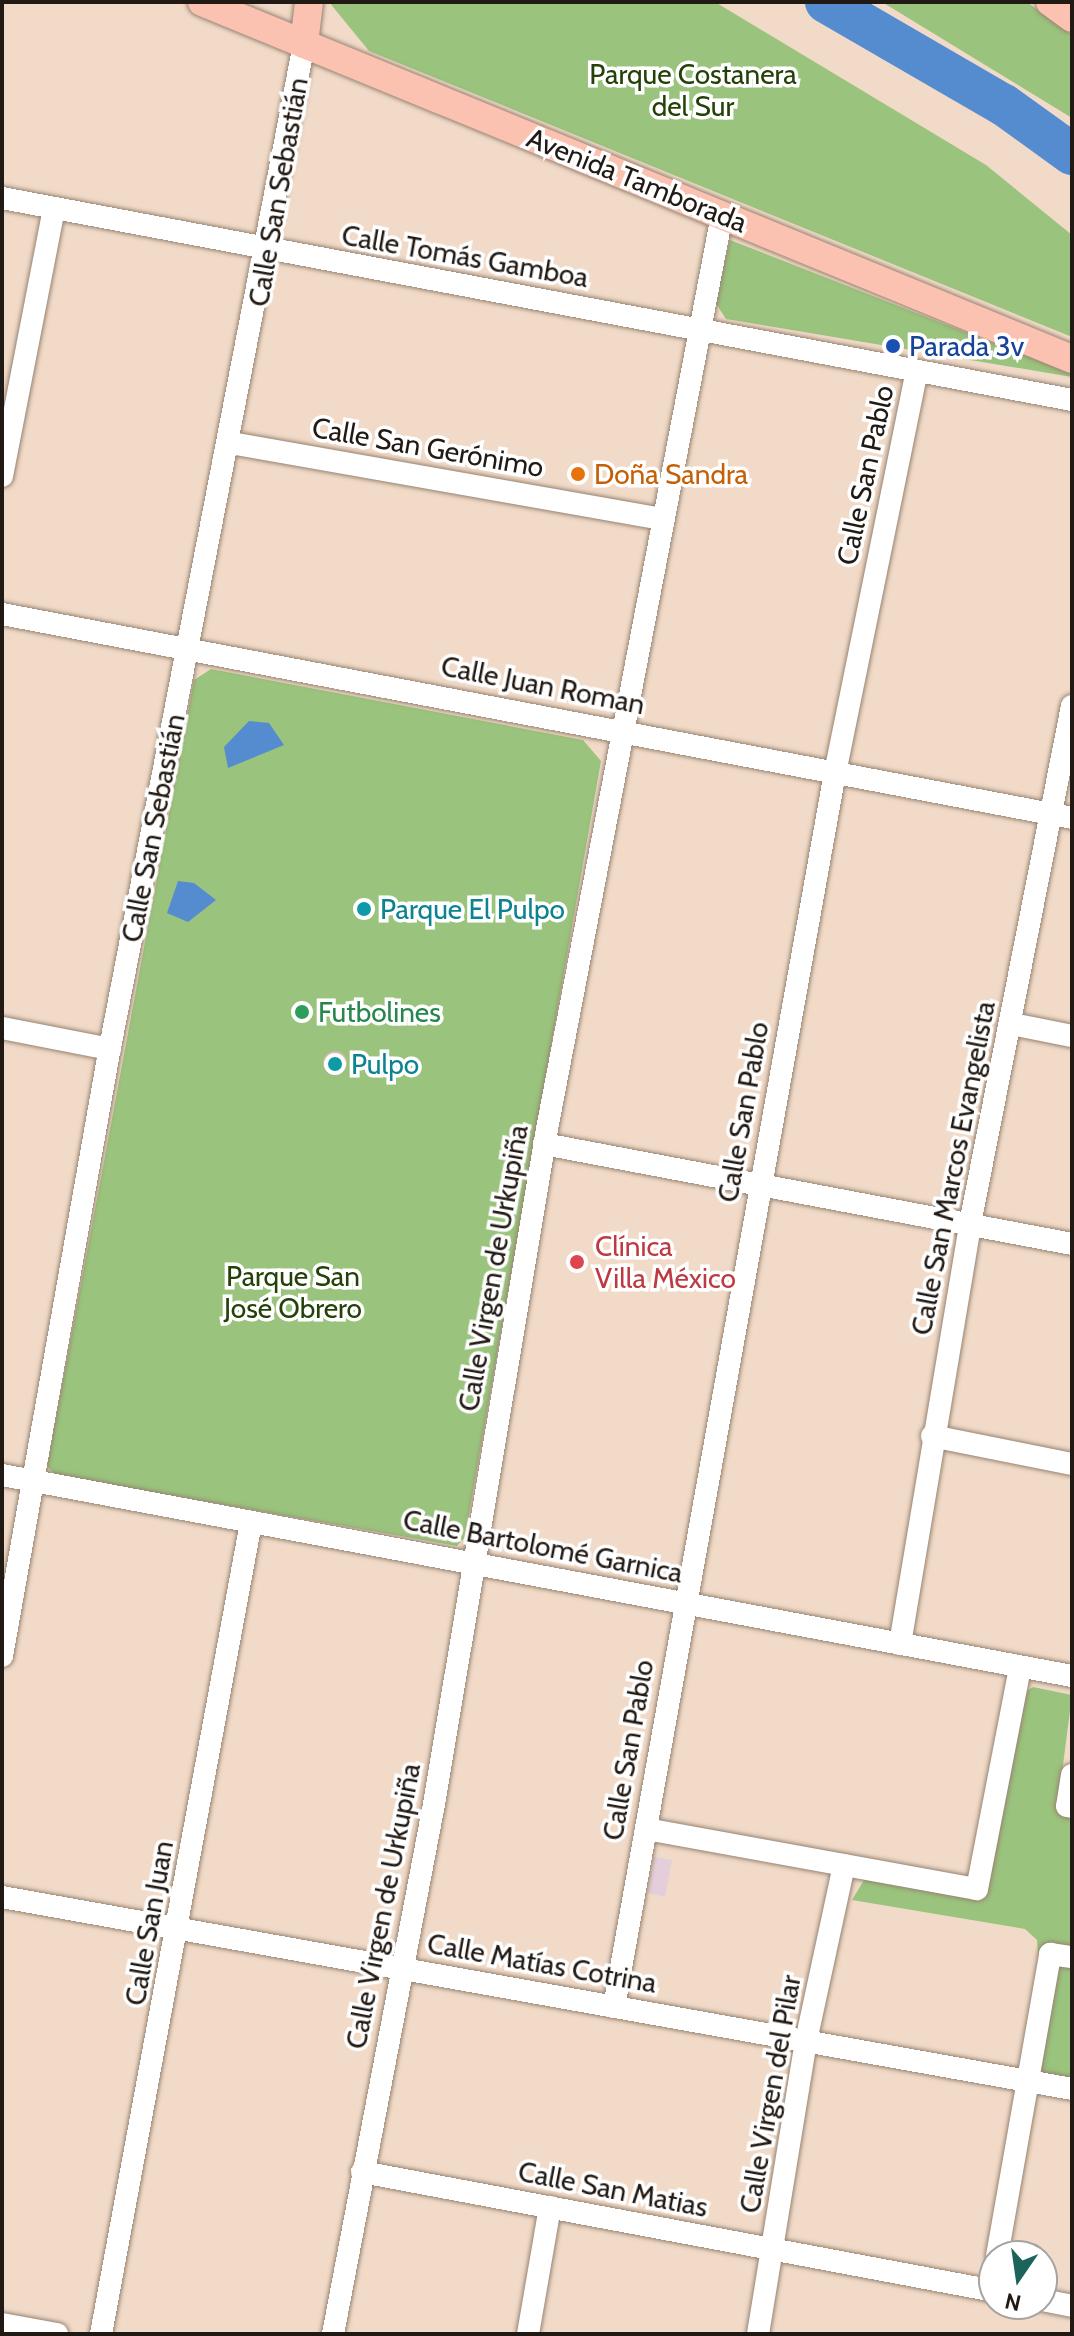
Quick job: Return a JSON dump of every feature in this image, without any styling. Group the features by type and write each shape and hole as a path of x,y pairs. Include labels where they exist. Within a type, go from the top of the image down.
{"main road":[{"name":"Avenida Tamborada","path":"202,2 1072,359"},
{"name":"Calle San Sebastián","path":"304,44 309,2"},
{"path":"1050,2 1072,18"}],"street":[{"name":"Calle San Sebastián","path":"2,1656 110,1049 231,443 304,44"},
{"name":"Calle Tomás Gamboa","path":"2,198 1072,400"},
{"path":"2,476 54,209"},
{"name":"Calle Virgen de Urkupiña","path":"333,2334 403,1969 544,1144 620,730 722,215"},
{"name":"Calle San Pablo","path":"614,2007 683,1602 835,773 917,371"},
{"name":"Calle San Gerónimo","path":"231,443 663,519"},
{"name":"Calle Juan Roman","path":"2,614 188,647 1062,816"},
{"name":"Calle San Marcos Evangelista","path":"900,1644 932,1436 970,1224 1012,1024 1062,816 1072,706"},
{"path":"1012,1024 1072,1036"},
{"path":"2,1028 110,1049"},
{"path":"544,1144 761,1182 1072,1244"},
{"path":"932,1436 1072,1464"},
{"name":"Calle Bartolomé Garnica","path":"2,1475 1072,1676"},
{"name":"Calle San Juan","path":"101,2334 179,1929 251,1522"},
{"path":"646,1829 977,1889 1020,1667"},
{"path":"1072,1775 1067,1806 1072,1807"},
{"name":"Calle Virgen del Pilar","path":"758,2334 806,2041 844,1865"},
{"name":"Calle Matías Cotrina","path":"2,1897 1072,2089"},
{"path":"1000,2240 1050,1954 1072,1957"},
{"name":"Calle San Matias","path":"362,2172 774,2250 978,2282"},
{"path":"528,2334 550,2207"},
{"path":"2,2324 57,2334"}],"shaded area":[{"path":"654,1857 672,1860 665,1897 648,1893"}],"green space":[{"name":"Parque Costanera del Sur","path":"329,2 715,2 986,165 1072,235 1072,337 369,51"},
{"path":"882,2 1027,2 1072,35 1072,118"},
{"path":"730,240 1072,374 1072,377 726,319 715,302"},
{"name":"Parque San José Obrero","path":"211,669 583,740 601,761 465,1537 457,1546 55,1475 47,1466 194,680"},
{"path":"1033,1687 1072,1695 1058,1804 1072,1818 1072,1948 1038,1953 1037,1940 1025,1929 852,1900 864,1880 975,1898 1025,1692"},
{"path":"1072,1964 1072,2088 1036,2072 1055,1965"}],"water":[{"path":"249,721 269,723 284,745 228,768 224,747"},
{"path":"178,881 194,883 216,900 188,922 167,913"}],"building":[{"name":"Pulpo","path":"335,1051 343,1055 347,1063 343,1071 335,1075 327,1071 323,1063 327,1055"}],"waterway":[{"path":"826,2 1004,105 1072,154"}],"place":[{"name":"Parada 3v","path":"893,346"},
{"name":"Doña Sandra","path":"578,474"},
{"name":"Parque El Pulpo","path":"364,909"},
{"name":"Futbolines","path":"302,1012"},
{"name":"Pulpo","path":"335,1064"},
{"name":"Clínica Villa México","path":"577,1262"}]}
